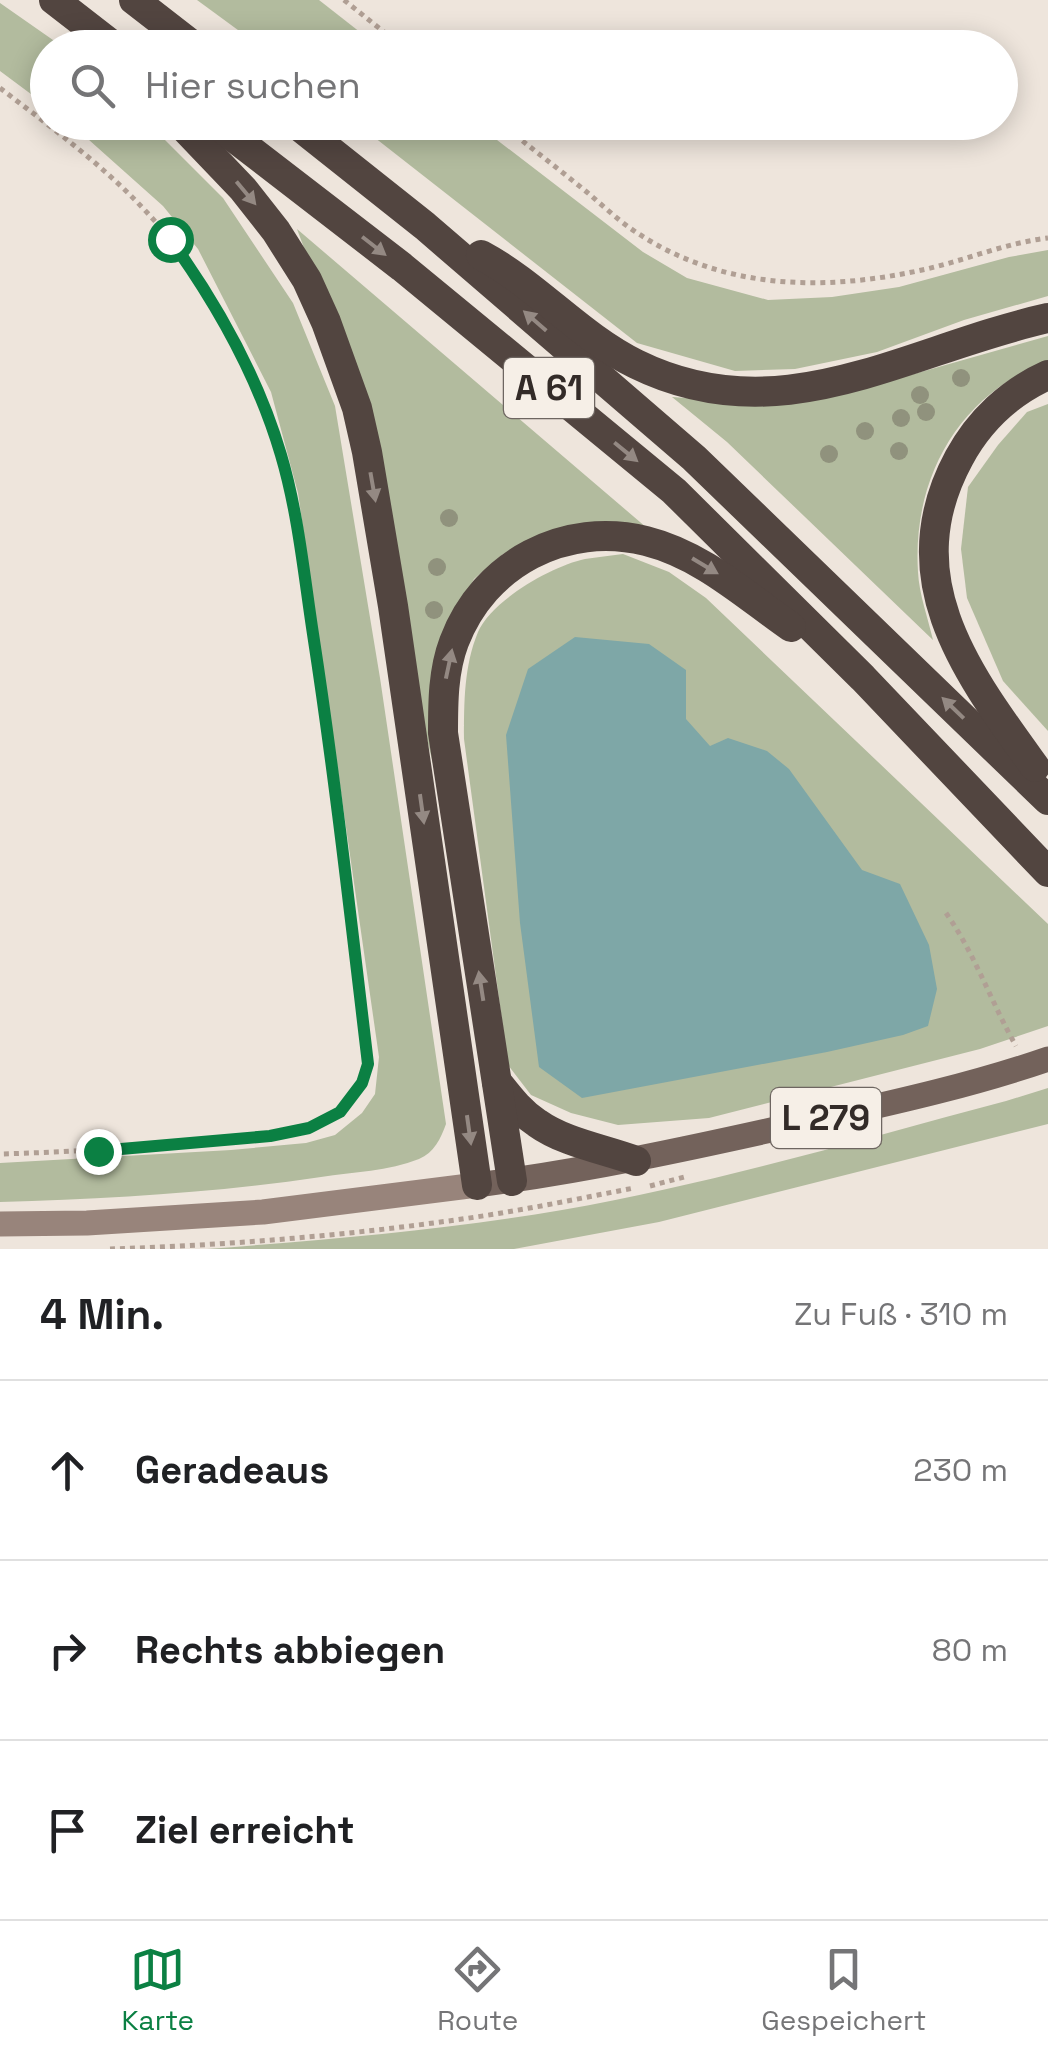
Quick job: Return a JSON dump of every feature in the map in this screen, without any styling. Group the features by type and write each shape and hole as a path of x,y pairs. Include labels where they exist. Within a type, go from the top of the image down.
{"highway":[{"path":"134,0 173,30"},
{"path":"58,3 74,30"},
{"path":"58,3 93,30"},
{"path":"196,140 243,189 307,280 357,408 396,625 477,1186"},
{"name":"A 61","path":"237,140 402,267 674,491 863,678 1048,872"},
{"name":"A 61","path":"317,140 425,226 694,458 1048,800"},
{"path":"425,226 508,271 607,348 674,380 708,388 741,392 815,388 1048,318"},
{"path":"1048,375 1003,402 968,443 951,474 940,508 935,575 942,611 958,652 978,689 1048,786"},
{"path":"512,1181 443,718 454,643 482,594 527,556 555,543 584,536 617,536 649,542 719,574 863,678"},
{"path":"497,1082 518,1108 538,1124 562,1137 636,1160"}],"main road":[{"name":"L 279","path":"0,1224 263,1212 512,1181 636,1160 867,1109 1038,1062"}],"path":[{"path":"344,0 382,30"},
{"path":"0,88 30,112"},
{"path":"0,1154 98,1151 270,1136 309,1128 340,1112 362,1083 368,1064 326,718 282,457 236,345 196,274 170,239 102,168 66,140"},
{"path":"521,140 630,228 709,268 749,279 812,284 868,279 923,270 1048,238"},
{"path":"946,913 963,937 996,1010 1038,1062"}],"green space":[{"path":"197,0 319,0 357,30 238,30"},
{"path":"0,3 39,30 30,30 30,93 0,71"},
{"path":"89,140 165,140 223,198 293,303 335,406 446,1124 433,1149 424,1156 371,1171 201,1191 0,1202 0,1163 306,1143 335,1135 362,1113 375,1094 379,1057 298,493 271,392 198,249 163,206"},
{"path":"378,140 497,140 643,252 687,278 768,300 832,297 899,287 1048,250 1048,296 964,320 877,352 795,369 735,371 637,343"},
{"path":"297,229 647,528 561,532 503,554 474,579 456,613 436,776 310,264"},
{"path":"1048,336 1048,361 989,395 966,417 933,473 918,537 918,572 933,640 727,442 672,397 843,394"},
{"path":"1048,404 1048,731 1003,681 967,598 961,549 968,487 1027,412"},
{"path":"623,554 669,572 706,598 1048,924 1048,1026 980,1049 709,1118 618,1125 571,1113 531,1095 508,1065 464,739 467,671 478,632 509,597 572,563"},
{"path":"1048,1088 1048,1124 659,1222 514,1249 207,1249 429,1229 618,1199 785,1160"}],"water":[{"path":"575,637 649,644 686,670 686,719 710,746 728,738 767,751 789,769 862,870 900,884 929,945 937,989 928,1026 827,1052 582,1098 539,1067 520,923 506,735 528,669"}],"route":[{"path":"98,1151 270,1136 309,1128 340,1112 362,1083 368,1064 323,699 282,457 236,345 196,274 170,239"}]}
